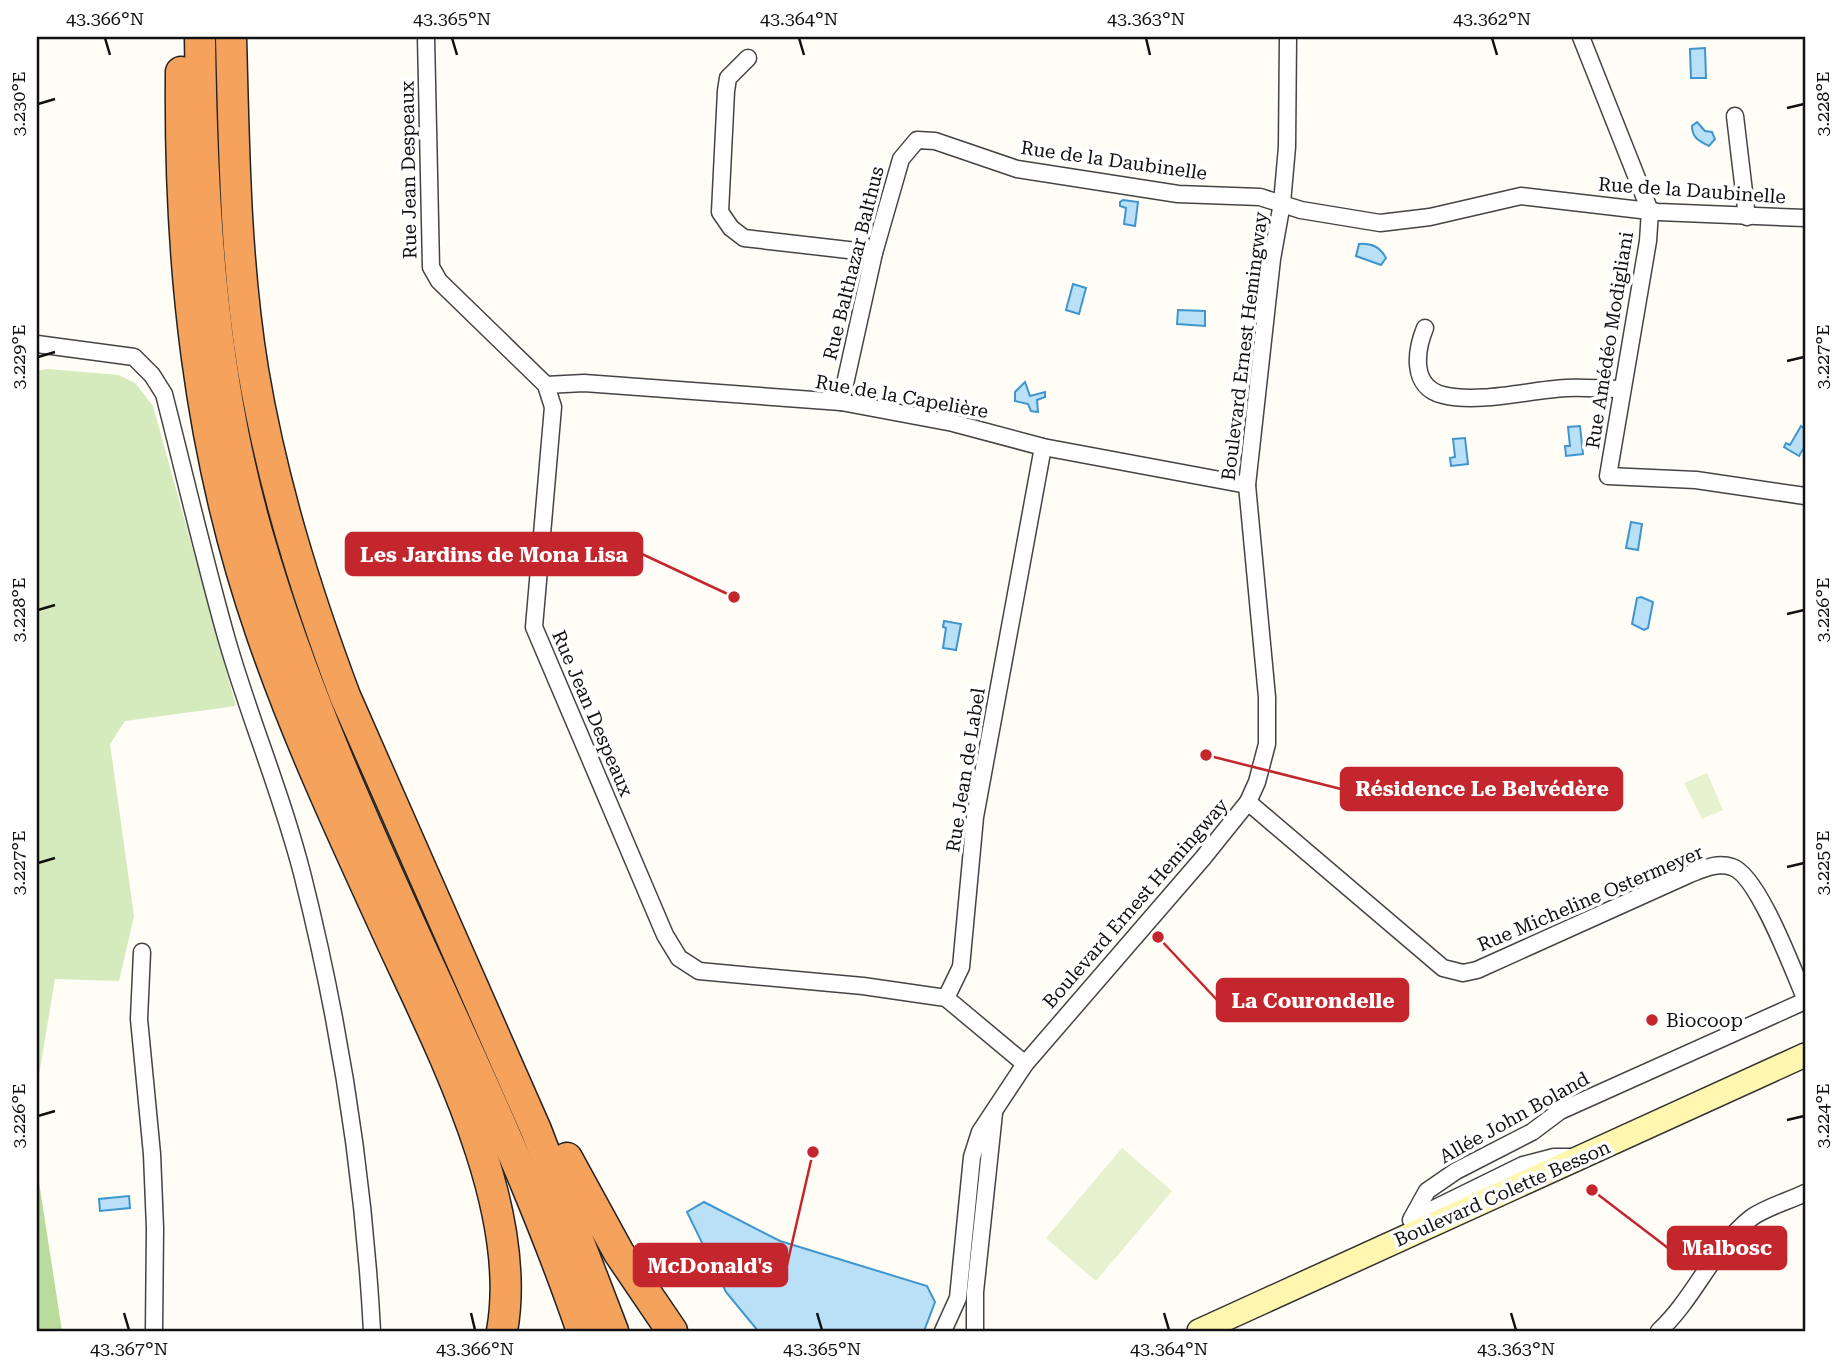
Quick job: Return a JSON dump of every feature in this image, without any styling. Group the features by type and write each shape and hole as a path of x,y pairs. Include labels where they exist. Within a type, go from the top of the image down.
{"highway":[{"path":"181,37 181,149 186,279 201,395 217,477 260,632 344,837 450,1073 474,1134 496,1204 503,1244 506,1283 502,1331"},
{"path":"200,37 203,163 217,327 239,460 257,532 314,699 504,1132 582,1331"},
{"path":"231,37 234,173 253,368 277,487 318,625 376,769 536,1130 613,1331"},
{"path":"318,625 427,845 568,1160 619,1253 672,1331"}],"main road":[{"name":"Boulevard Colette Besson","path":"1199,1331 1805,1055"},
{"name":"Boulevard Colette Besson","path":"1232,1331 1805,1071"}],"street":[{"name":"Rue Jean Despeaux","path":"426,37 431,267 439,281 546,384 553,407 534,627 665,935 679,958 699,971 863,986 946,998"},
{"name":"Boulevard Ernest Hemingway","path":"943,1331 958,1298 972,1157 979,1132 1024,1064 1248,802 1267,744 1267,697 1247,485 1272,259 1282,202 1287,147 1288,37"},
{"path":"1581,37 1650,211"},
{"path":"748,58 728,78 720,212 731,228 744,238 874,253"},
{"path":"1735,116 1748,217"},
{"name":"Rue de la Daubinelle","path":"917,140 935,141 1017,169 1178,194 1259,197 1301,210 1380,223 1430,217 1521,196 1650,211 1805,218"},
{"name":"Rue Balthazar Balthus","path":"841,402 874,253 901,159 917,140"},
{"name":"Rue Amédéo Modigliani","path":"1650,211 1648,241 1620,389 1608,476 1696,480 1805,496"},
{"path":"1426,328 1416,350 1417,364 1425,383 1441,395 1468,397 1568,388 1620,389"},
{"path":"40,342 134,358 152,375 164,394 227,641 302,876 327,989 356,1155 366,1241 372,1331"},
{"name":"Rue de la Capelière","path":"546,384 584,383 841,402 953,423 1043,447 1247,485"},
{"name":"Rue Jean de Label","path":"946,998 961,967 975,817 1043,447"},
{"name":"Rue Micheline Ostermeyer","path":"1248,802 1443,968 1463,973 1476,970 1690,874 1716,865 1733,867 1751,881 1805,1000"},
{"path":"142,952 139,1019 152,1154 154,1331"},
{"path":"946,998 1024,1064"},
{"name":"Allée John Boland","path":"1398,1240 1427,1191 1456,1171 1532,1132 1560,1111 1805,1000"},
{"name":"Boulevard Ernest Hemingway","path":"975,1331 975,1292 995,1111"},
{"path":"1523,1165 1532,1132"},
{"path":"1412,1218 1523,1165 1554,1157 1580,1158"},
{"path":"1659,1331 1672,1319 1714,1260 1752,1218 1805,1193"}],"green space":[{"path":"47,369 119,375 135,383 153,406 236,706 125,721 110,744 134,916 119,981 55,979 37,1087 37,371"},
{"path":"1707,773 1723,810 1702,819 1684,783"},
{"path":"1122,1148 1172,1191 1096,1281 1046,1238"},
{"path":"37,1169 62,1331 37,1331"}],"water":[{"path":"1705,48 1706,78 1691,78 1690,49"},
{"path":"1697,122 1705,131 1712,132 1715,139 1709,146 1699,141 1693,133 1692,126"},
{"path":"1123,200 1138,202 1135,226 1124,224 1126,208 1120,206"},
{"path":"1359,244 1375,246 1381,251 1386,258 1381,265 1356,256"},
{"path":"1073,284 1086,288 1079,314 1066,310"},
{"path":"1178,310 1205,311 1205,326 1177,324"},
{"path":"1025,382 1030,396 1045,392 1045,397 1037,400 1038,412 1031,411 1028,404 1015,401 1015,392"},
{"path":"1580,426 1583,454 1566,456 1565,446 1570,446 1568,427"},
{"path":"1801,426 1805,429 1805,446 1799,456 1784,447 1786,443 1790,445"},
{"path":"1465,438 1468,464 1451,466 1450,458 1455,457 1453,439"},
{"path":"1631,522 1642,524 1638,550 1626,548"},
{"path":"1637,598 1653,602 1648,628 1644,630 1632,624"},
{"path":"944,621 961,624 956,650 943,648 946,628 943,627"},
{"path":"129,1196 130,1208 100,1211 99,1199"},
{"path":"704,1202 780,1241 927,1286 935,1302 924,1331 758,1331 726,1292 687,1212"}],"place":[{"name":"Les Jardins de Mona Lisa","path":"734,597"},
{"name":"Résidence Le Belvédère","path":"1206,755"},
{"name":"La Courondelle","path":"1158,937"},
{"name":"Biocoop","path":"1652,1020"},
{"name":"McDonald's","path":"813,1152"},
{"name":"Malbosc","path":"1592,1190"}]}
